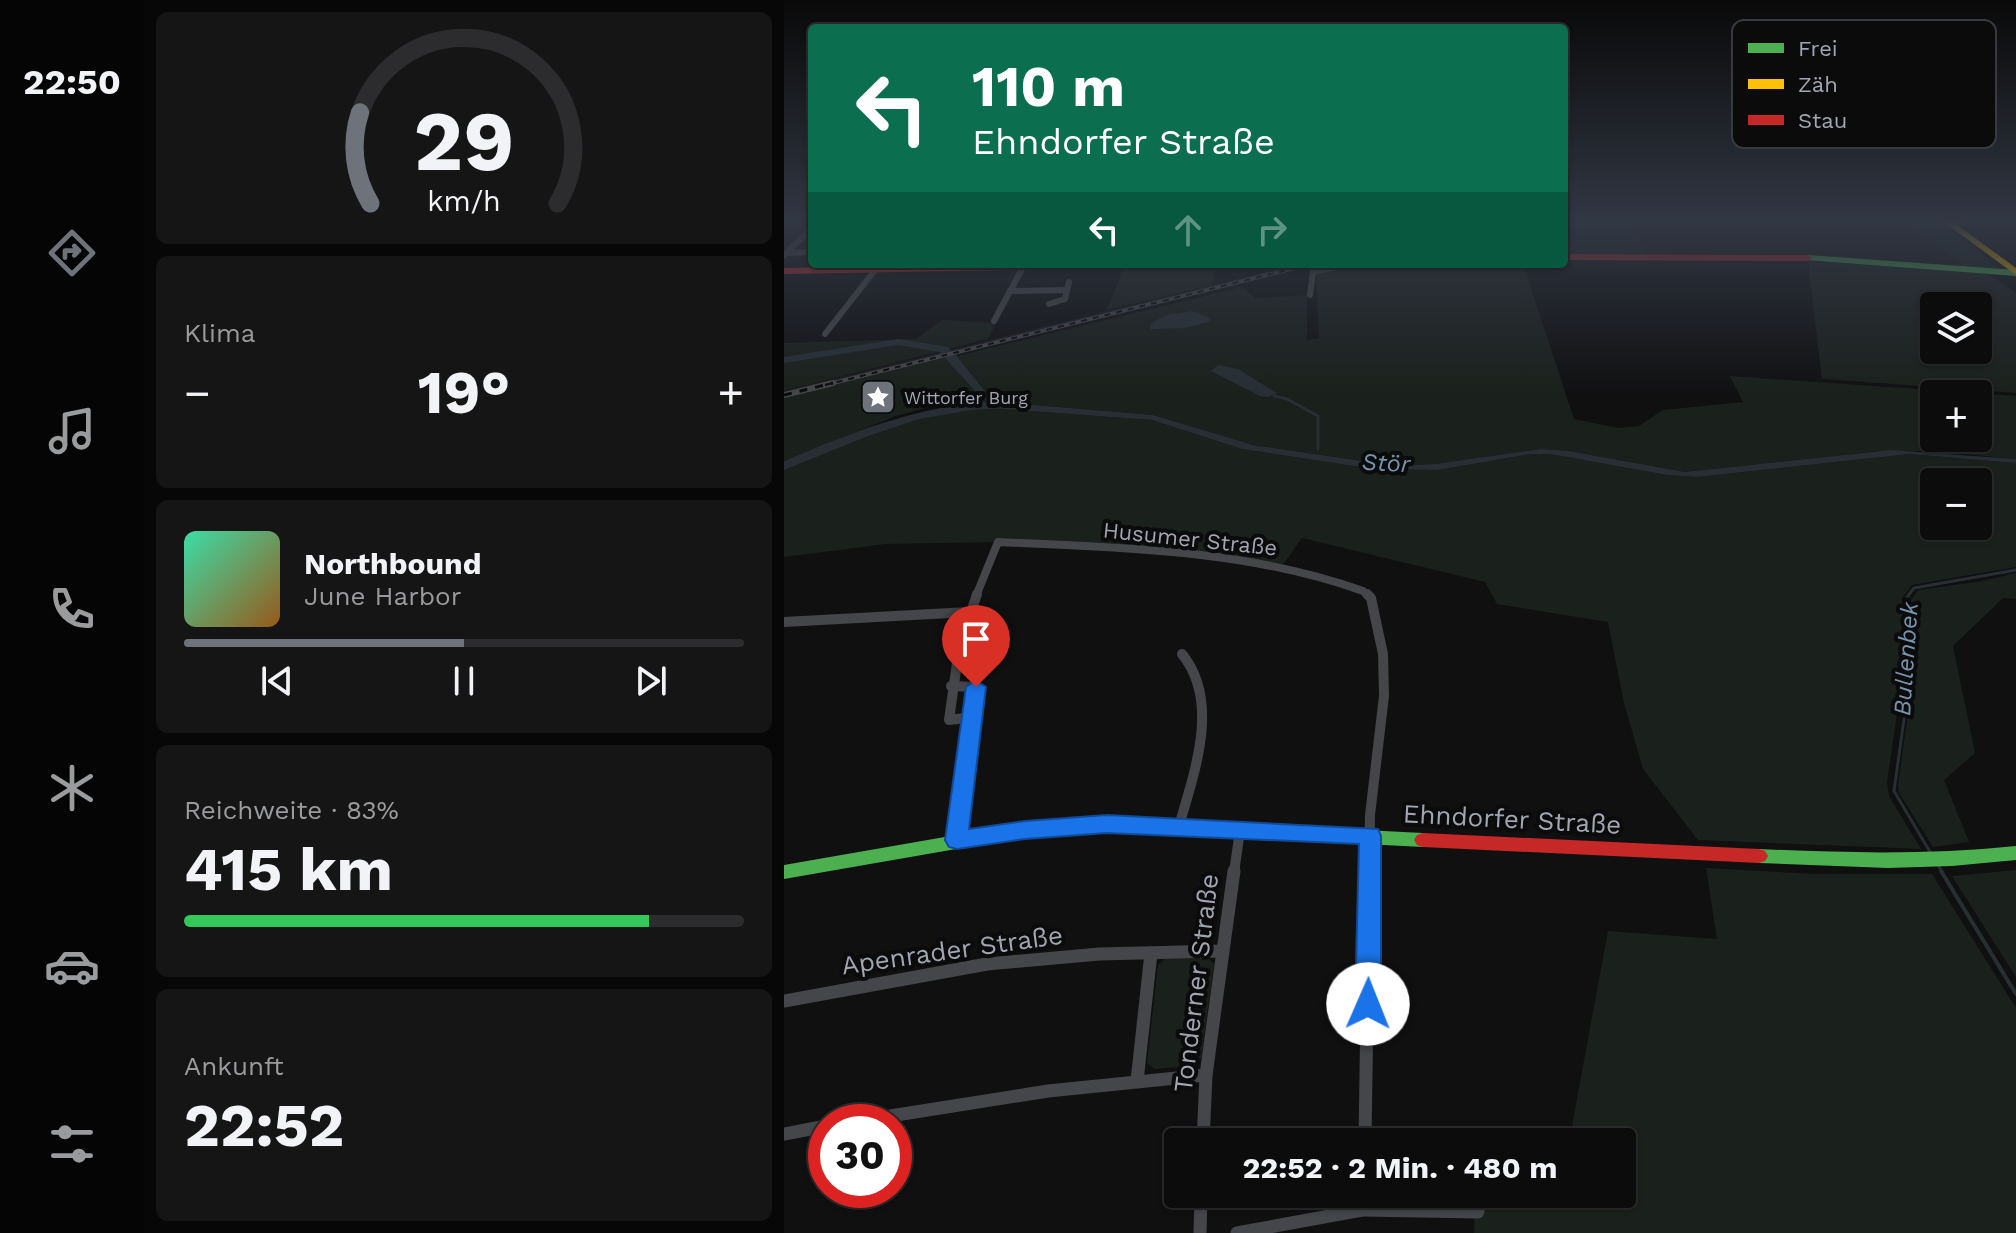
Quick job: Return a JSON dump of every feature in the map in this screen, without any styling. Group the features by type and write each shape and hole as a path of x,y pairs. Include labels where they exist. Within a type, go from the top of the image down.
{"main road":[{"name":"Ehndorfer Straße","path":"784,872 957,840 1025,830 1107,824 1916,862 2016,853"}],"street":[{"path":"825,334 868,280"},
{"path":"994,321 1016,280"},
{"path":"1010,291 1055,280"},
{"path":"1049,304 1062,302 1068,280"},
{"path":"1310,295 1312,280"},
{"name":"Husumer Straße","path":"969,612 998,542 1173,551 1239,559 1316,574 1363,591 1371,598 1383,654 1384,696 1370,836"},
{"path":"784,622 969,612 957,647 949,720 974,717"},
{"path":"1179,826 1200,736 1203,702 1194,664 1182,654"},
{"path":"951,686 976,687 957,840"},
{"name":"Tonderner Straße","path":"1204,1128 1206,1075 1240,830"},
{"path":"1365,1128 1370,836"},
{"name":"Apenrader Straße","path":"784,1001 987,964 1223,951"},
{"name":"Tonderner Straße","path":"1137,1081 1151,953"},
{"path":"912,1112 1137,1081 1206,1075"},
{"path":"784,1134 808,1129"},
{"path":"1200,1233 1201,1208"},
{"path":"1237,1233 1338,1208"},
{"path":"1432,1208 1478,1212"}],"shaded area":[{"path":"1119,280 1213,280 1212,285 1107,310"},
{"path":"1236,280 1254,280 784,398 784,391"},
{"path":"1316,280 1528,280 1574,419 1618,428 1639,426 1663,410 1743,402 1730,376 1920,389 1920,451 1878,451 1685,472 1569,451 1541,449 1435,464 1397,466 1248,444 1153,415 1011,403 989,396 957,356 1242,287 1255,298 1307,295 1307,340 1319,338"},
{"path":"1810,280 1997,280 2016,293 2016,393 1992,391 1992,380 1920,380 1920,386 1822,379"},
{"path":"1192,311 1210,318 1209,322 1184,328 1150,329 1151,323 1167,315"},
{"path":"942,320 996,323 988,339 784,391 784,343 916,339"},
{"path":"955,354 989,396 1011,403 1153,415 1253,445 1397,466 1435,464 1541,449 1569,451 1685,472 1890,450 2016,459 2016,463 1909,454 1697,477 1667,475 1550,454 1530,454 1438,470 1373,469 1242,449 1152,420 977,407 978,403 989,402 981,398 945,357"},
{"path":"945,357 989,403 925,408 896,416 784,461 784,398"},
{"path":"1218,365 1238,369 1277,393 1260,396 1211,371"},
{"path":"1992,394 2016,396 2016,459 1941,452 1992,452"},
{"path":"977,407 1152,420 1242,449 1373,469 1438,470 1530,454 1550,454 1667,475 1697,477 1909,454 2016,463 2016,567 1912,585 1902,598 1904,667 1887,782 1889,796 1921,849 1698,840 1643,769 1624,703 1608,622 1497,604 1485,582 1302,538 1282,566 1239,559 998,542 886,544 784,557 784,466 878,428 926,414"},
{"path":"2016,573 2016,599 2003,598 1953,646 1975,753 1944,780 1969,842 1933,847 1899,793 1898,785 1914,670 1910,602 1918,590"},
{"path":"1706,868 1815,874 1932,874 2016,1008 2016,1233 1474,1233 1475,1208 1636,1208 1636,1128 1572,1128 1608,931 1717,939"},
{"path":"2016,870 2016,977 1952,876"},
{"path":"1208,958 1214,964 1201,1058 1192,1066 1155,1069 1147,1063 1158,965 1165,959"}],"waterway":[{"name":"Stör","path":"784,360 898,342 944,349 963,372"},
{"path":"1274,396 1287,399 1318,416 1318,449"},
{"path":"784,466 863,433 916,416 971,406 1000,405"},
{"name":"Bullenbek","path":"1933,857 1894,791 1911,669 1905,600 1914,588 2016,570"},
{"name":"Bullenbek","path":"1939,867 1943,873"},
{"name":"Bullenbek","path":"1941,871 2016,994"}],"railway":[{"path":"825,385 1249,280"},
{"path":"784,395 833,383"}],"traffic: fast":[{"path":"784,872 1025,830 1107,824 1423,840"},
{"path":"1759,856 1888,860 1952,859 2016,853"}],"traffic: jam":[{"path":"1423,840 1759,856"}],"place":[{"name":"Wittorfer Burg","path":"878,397"}],"route":[{"path":"976,687 957,840 1025,830 1107,824 1370,836 1368,1004"}]}
